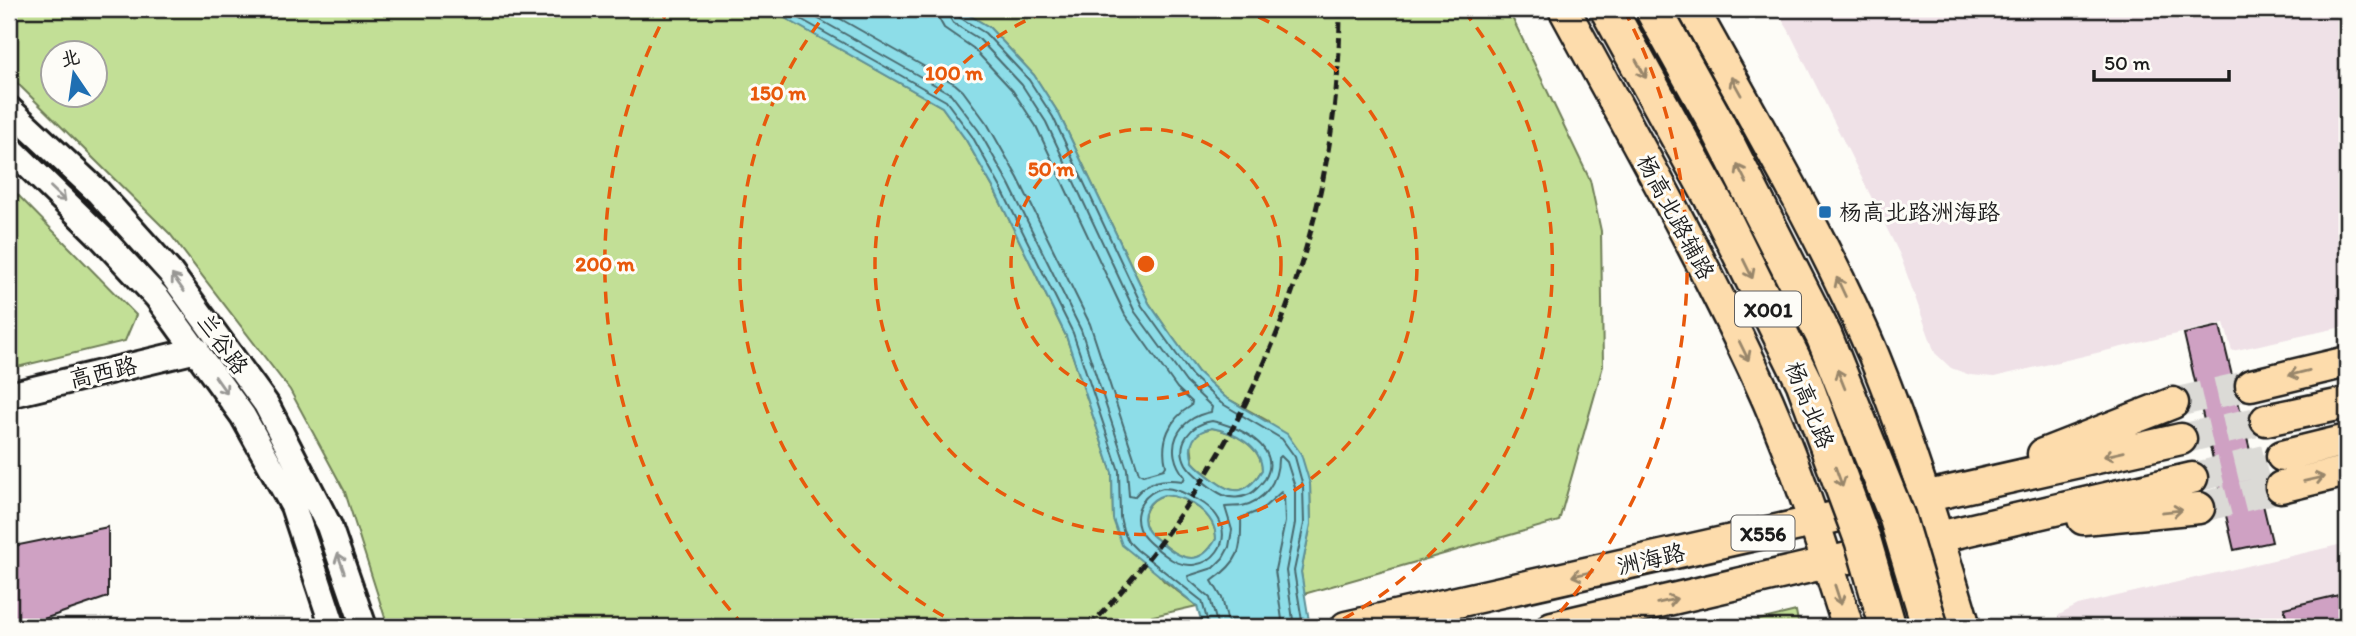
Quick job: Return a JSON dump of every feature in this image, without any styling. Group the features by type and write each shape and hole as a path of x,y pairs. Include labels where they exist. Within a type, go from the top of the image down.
{"highway":[{"name":"杨高北路","path":"1608,9 1721,214 1804,382 1863,541 1888,627"},
{"name":"杨高北路","path":"1653,9 1713,117 1824,336 1897,517 1930,627"}],"main road":[{"name":"杨高北路辅路","path":"1564,9 1697,254 1768,402 1815,522 1848,627"},
{"path":"1693,9 1808,218 1874,356 1926,497 1965,627"},
{"path":"2251,385 2347,362"},
{"name":"洲海路","path":"1955,489 2173,403"},
{"path":"2266,420 2347,403"},
{"name":"洲海路","path":"1346,627 2181,439"},
{"path":"2281,456 2347,440"},
{"path":"2281,487 2347,471"},
{"name":"洲海路","path":"1552,627 2192,478"},
{"name":"洲海路","path":"1967,531 2199,508"}],"street":[{"name":"兰谷路","path":"9,109 98,192 170,272 266,404 329,526 364,627"},
{"name":"兰谷路","path":"9,147 102,238 157,297 243,416 293,506 333,627"},
{"name":"高西路","path":"9,395 197,350"}],"shaded area":[{"path":"1775,9 2347,9 2347,326 2232,351 2224,323 1994,377 1970,375 1951,368 1935,353 1900,255 1788,29"},
{"path":"2347,543 2347,627 2053,627 2059,615 2078,605"}],"green space":[{"path":"9,9 771,10 942,107 966,140 995,191 1066,336 1112,473 1113,519 1164,581 1197,606 1105,627 388,627 345,492 290,390 170,234 42,108 108,108 108,38 38,38 38,104 9,75"},
{"path":"959,9 1508,9 1590,180 1601,231 1603,366 1559,521 1304,594 1301,572 1311,524 1310,484 1268,421 1225,397 1198,372 1149,303 1059,114 1034,75 989,27"},
{"path":"9,186 136,315 125,341 9,369"},
{"path":"1212,428 1245,442 1252,447 1261,461 1262,470 1252,483 1242,490 1223,486 1193,462 1191,443 1198,432"},
{"path":"1164,495 1191,503 1206,514 1215,530 1216,539 1204,554 1185,557 1170,550 1148,531 1144,518 1147,508 1154,500"},
{"path":"1796,611 1799,627 1731,627"}],"water":[{"path":"769,9 959,9 989,27 1034,75 1059,114 1149,303 1171,335 1198,372 1225,397 1287,434 1301,454 1310,484 1311,524 1301,572 1310,627 1203,627 1197,606 1122,545 1113,519 1112,473 1066,336 995,191 966,140 942,107","holes":["1212,428 1245,442 1252,447 1261,461 1262,470 1252,483 1242,490 1223,486 1193,462 1191,450 1196,436","1164,495 1191,503 1206,514 1215,530 1216,539 1204,554 1185,557 1170,550 1148,531 1144,518 1147,508 1154,500"]}],"building":[{"path":"2220,326 2272,542 2234,550 2184,334"},
{"path":"108,527 108,597 26,627 9,627 9,547"},
{"path":"2347,593 2347,627 2289,627 2284,608"}],"tunnel":[{"path":"2173,403 2251,385"},
{"path":"2181,439 2266,420"},
{"path":"2192,478 2282,456"},
{"path":"2199,508 2281,487"}],"railway":[{"path":"1089,627 1145,562 1194,493 1237,419 1273,342 1302,262 1323,179 1336,95 1340,9"}],"place":[{"name":"杨高北路洲海路","path":"1825,212"}]}
